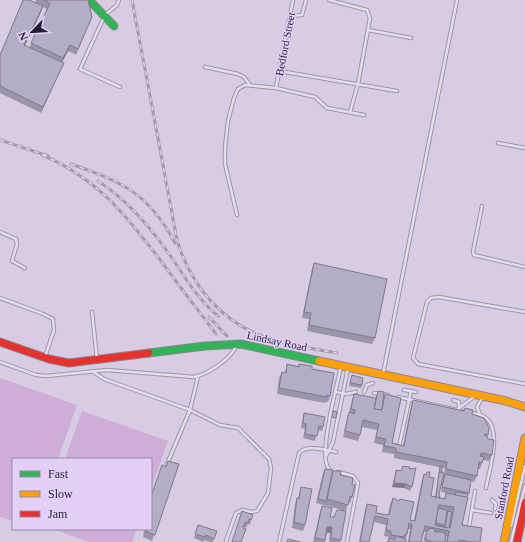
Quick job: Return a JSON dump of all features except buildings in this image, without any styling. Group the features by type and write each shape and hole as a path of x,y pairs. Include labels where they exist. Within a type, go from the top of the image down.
{"street":[{"path":"88,0 105,15 114,26"},
{"name":"Lindsay Road","path":"0,342 45,358 69,363 205,346 237,344 525,407"},
{"name":"Stanford Road","path":"504,542 525,438"},
{"name":"Stanford Road","path":"517,542 525,503"}],"lane":[{"path":"120,0 117,5 105,15 80,69 120,87"},
{"name":"Bedford Street","path":"276,88 293,0"},
{"path":"290,16 302,15 306,0"},
{"path":"329,0 367,10 370,18 358,84 350,112"},
{"path":"383,375 457,0"},
{"path":"368,30 411,38"},
{"path":"205,67 244,76 250,85"},
{"path":"280,71 397,91"},
{"path":"237,215 225,164 225,138 236,92 242,86 250,85 276,88 315,97 327,108 364,115"},
{"path":"498,144 525,148"},
{"path":"482,206 473,252 474,255 525,267"},
{"path":"0,232 16,239 17,244 12,261 25,268"},
{"path":"525,312 439,297 431,298 426,302 413,358 418,364 525,384"},
{"path":"0,298 41,313 53,320 54,330 45,358"},
{"path":"92,312 98,359"},
{"path":"0,362 30,373 46,376 107,370 183,377 198,376 230,355 237,344"},
{"path":"345,367 336,392 328,429 325,458 326,466 329,470 353,476 358,483 347,542"},
{"path":"327,450 333,442 343,394 345,367"},
{"path":"92,371 104,379 190,410 220,425 238,428 265,454 270,462 268,493 265,500 257,511 251,512 242,510 236,513 226,542"},
{"path":"167,464 190,410 198,376"},
{"path":"364,392 367,385 373,383"},
{"path":"404,390 416,392"},
{"path":"399,447 410,391"},
{"path":"336,392 343,394 356,392"},
{"path":"374,393 459,409 481,415"},
{"path":"459,409 480,396"},
{"path":"480,396 477,407 481,415 491,424 494,439 486,488"},
{"path":"453,400 459,402 459,409"},
{"path":"278,542 298,456 301,451 305,448 336,452"},
{"path":"508,542 525,466"},
{"path":"511,542 525,486"},
{"path":"469,527 475,491"},
{"path":"492,500 496,504 495,510"},
{"path":"472,510 491,513"}],"shaded area":[{"path":"0,378 77,405 58,458 12,458 12,521 0,517"},
{"path":"82,411 168,441 152,486 152,458 65,458"},
{"path":"56,530 137,530 132,542 89,542"}],"railway":[{"path":"132,0 177,240 191,273 212,302 224,314 254,333 279,341 337,353"},
{"path":"0,140 48,156"},
{"path":"42,155 79,175 109,199 148,244 216,334"},
{"path":"71,164 119,183 144,200 155,212 175,243"},
{"path":"98,181 130,207 149,227 194,290 218,316"},
{"path":"209,317 227,336"}],"traffic: fast":[{"path":"89,0 114,26"},
{"path":"149,353 205,346 241,344 319,361"}],"traffic: slow":[{"path":"319,361 506,401 525,407"},
{"path":"504,542 525,438"}],"traffic: jam":[{"path":"0,342 49,359 69,363 149,353"},
{"path":"517,542 525,503"}]}
